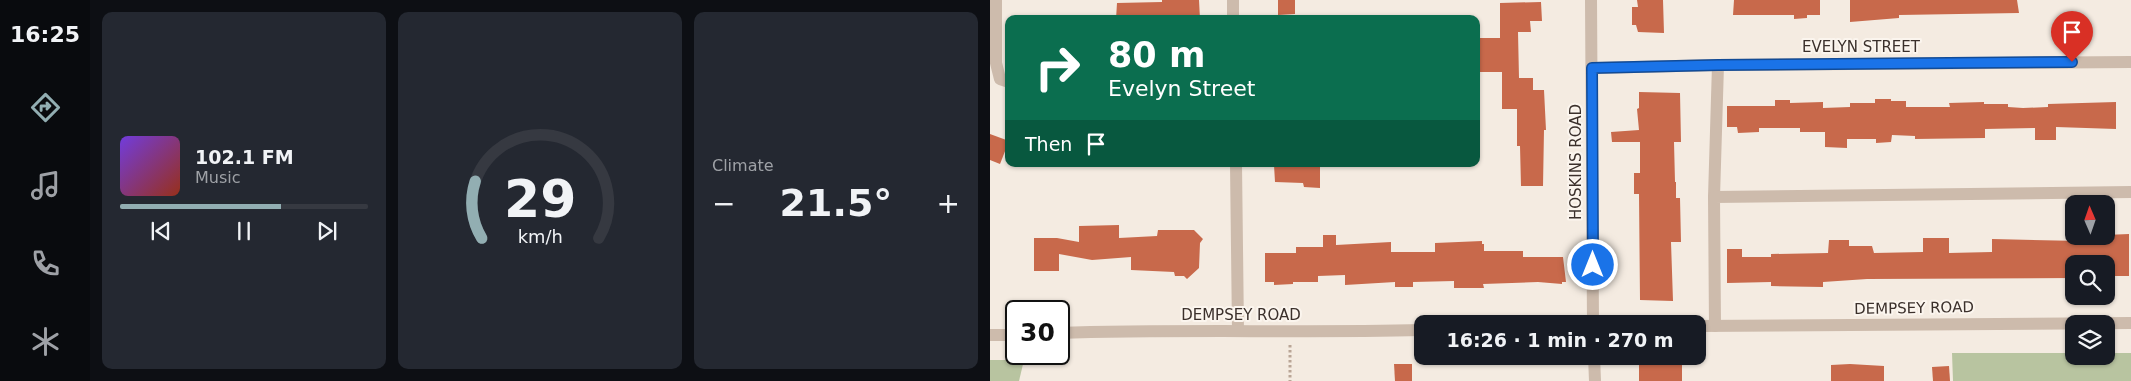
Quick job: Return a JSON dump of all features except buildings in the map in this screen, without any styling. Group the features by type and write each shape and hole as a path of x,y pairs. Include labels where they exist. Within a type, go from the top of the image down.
{"street":[{"path":"996,0 996,63 1000,79 1005,81"},
{"path":"1233,0 1233,15"},
{"name":"HOSKINS ROAD","path":"1591,0 1594,315"},
{"name":"EVELYN STREET","path":"1592,68 1718,65 2131,62"},
{"path":"1715,326 1714,197 1718,65"},
{"path":"1236,167 1238,331"},
{"path":"1714,197 2131,192"},
{"name":"DEMPSEY ROAD","path":"1706,326 2131,323"},
{"name":"DEMPSEY ROAD","path":"1070,333 1414,330"},
{"path":"990,335 1005,335"},
{"path":"1594,365 1594,381"}],"path":[{"path":"1290,332 1290,381"}],"green space":[{"path":"1952,353 2065,353 2065,365 2115,365 2115,353 2131,353 2131,381 1953,381"},
{"path":"990,360 1005,360 1005,365 1023,365 1019,381 990,381"}],"route":[{"path":"1593,265 1592,68 2072,62"}]}
